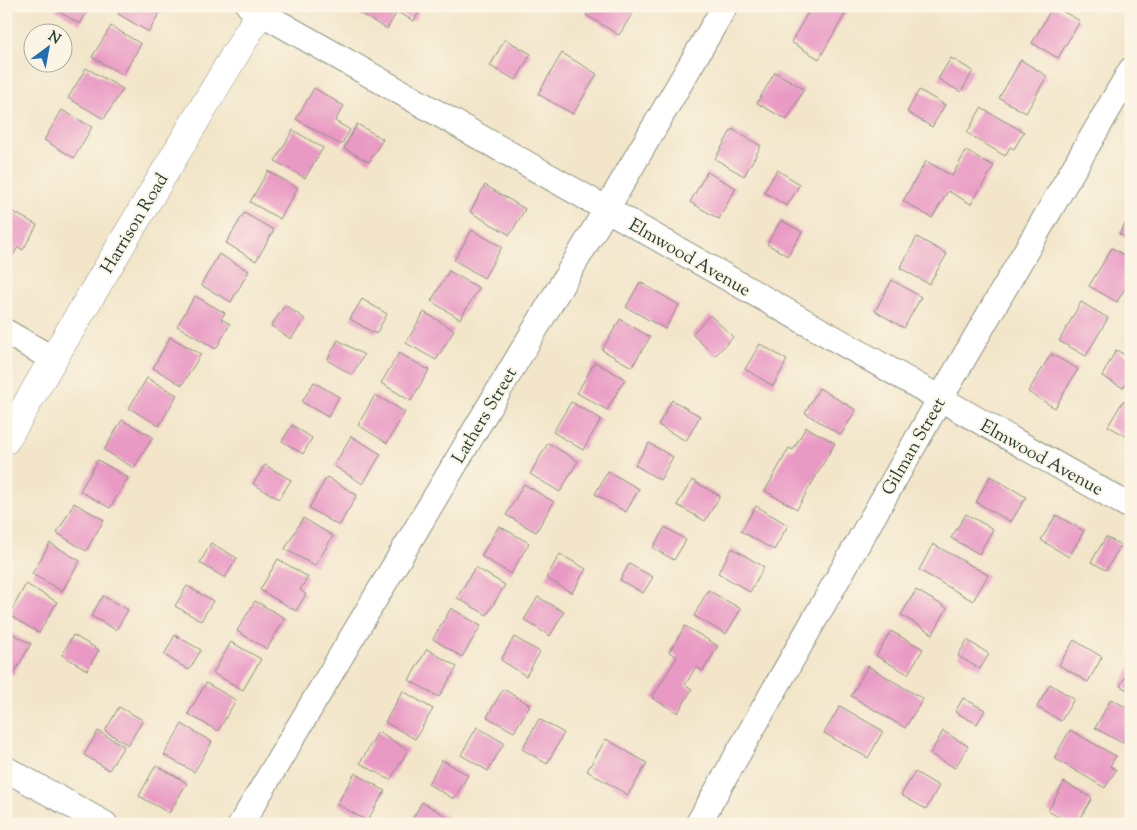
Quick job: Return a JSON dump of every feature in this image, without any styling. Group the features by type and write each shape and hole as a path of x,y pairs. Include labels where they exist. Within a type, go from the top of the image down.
{"street":[{"name":"Lathers Street","path":"241,824 725,6"},
{"name":"Elmwood Avenue","path":"258,8 606,210 1131,507"},
{"name":"Harrison Road","path":"6,440 52,358 258,8"},
{"name":"Gilman Street","path":"698,824 940,398 1131,70"},
{"path":"6,332 52,358"},
{"path":"6,769 105,824"}],"building":[{"path":"59,6 91,6 80,24 56,10"},
{"path":"119,6 163,6 149,32 118,14 122,8"},
{"path":"363,6 422,6 414,21 397,12 387,29 359,13"},
{"path":"592,6 637,6 619,35 586,15"},
{"path":"812,6 850,6 819,59 791,42"},
{"path":"1053,6 1080,21 1058,58 1032,43"},
{"path":"111,26 141,44 123,75 92,57"},
{"path":"505,39 531,54 516,80 490,66"},
{"path":"562,53 597,74 573,114 538,94"},
{"path":"951,58 973,71 961,92 938,79"},
{"path":"1021,60 1047,76 1026,113 999,98"},
{"path":"86,68 123,89 104,119 68,98"},
{"path":"775,72 804,89 787,120 757,103"},
{"path":"314,88 344,106 335,121 350,130 341,145 296,119"},
{"path":"919,90 945,105 932,127 907,112"},
{"path":"981,108 1024,132 1014,149 1010,147 1005,156 967,133"},
{"path":"62,110 92,127 74,158 44,140"},
{"path":"357,124 383,139 369,162 344,148"},
{"path":"732,129 761,146 744,176 715,159"},
{"path":"293,130 323,148 305,178 275,161"},
{"path":"966,151 994,166 971,204 948,191 932,218 903,201 926,161 952,176"},
{"path":"777,170 800,184 787,206 764,192"},
{"path":"268,171 298,188 280,219 250,202"},
{"path":"707,172 736,188 719,219 690,202"},
{"path":"485,185 525,209 510,235 470,212"},
{"path":"6,208 37,225 23,250 18,247 6,267"},
{"path":"244,213 274,230 256,261 226,243"},
{"path":"1131,214 1131,240 1119,234"},
{"path":"781,220 802,232 788,256 767,244"},
{"path":"472,230 502,247 484,278 454,260"},
{"path":"917,237 947,254 929,284 900,268"},
{"path":"1112,248 1131,259 1131,278 1117,302 1089,286"},
{"path":"219,254 249,271 231,302 201,285"},
{"path":"449,271 479,288 460,319 431,301"},
{"path":"892,280 921,297 904,328 875,311"},
{"path":"640,282 679,305 665,329 626,307"},
{"path":"195,296 225,313 221,319 230,324 216,349 177,326"},
{"path":"362,299 387,314 376,334 350,319"},
{"path":"1081,302 1108,318 1086,356 1059,341"},
{"path":"285,305 305,319 291,339 271,326"},
{"path":"424,312 454,330 436,360 406,343"},
{"path":"710,315 733,337 715,356 692,334"},
{"path":"620,319 650,337 632,367 602,350"},
{"path":"170,337 201,354 182,385 153,368"},
{"path":"338,340 364,355 352,375 327,360"},
{"path":"760,344 787,360 773,386 745,369"},
{"path":"1116,350 1131,358 1131,376 1123,388 1102,376"},
{"path":"399,353 429,370 411,401 381,383"},
{"path":"1051,354 1078,369 1055,408 1028,392"},
{"path":"595,362 625,379 607,410 577,393"},
{"path":"147,378 177,395 159,426 129,408"},
{"path":"314,382 339,397 328,417 302,402"},
{"path":"819,388 856,410 841,435 805,413"},
{"path":"375,395 405,412 387,443 358,425"},
{"path":"672,400 700,416 686,441 658,425"},
{"path":"1123,401 1131,405 1131,439 1108,426"},
{"path":"571,402 601,419 583,450 553,432"},
{"path":"122,420 153,437 134,468 104,450"},
{"path":"292,425 312,438 303,454 282,441"},
{"path":"806,427 835,443 797,509 765,491 789,448 793,450"},
{"path":"351,436 381,454 363,484 334,466"},
{"path":"548,443 578,461 560,492 530,474"},
{"path":"649,443 673,457 660,480 635,465"},
{"path":"98,460 128,478 110,508 80,491"},
{"path":"265,465 291,480 279,499 253,484"},
{"path":"608,471 639,489 626,512 595,494"},
{"path":"990,476 1026,497 1011,522 976,502"},
{"path":"327,477 357,495 339,526 309,508"},
{"path":"692,480 720,496 705,521 677,505"},
{"path":"524,484 554,502 536,532 506,515"},
{"path":"74,503 104,520 86,551 57,533"},
{"path":"756,506 788,525 774,550 741,531"},
{"path":"966,514 993,529 979,554 951,538"},
{"path":"1056,515 1084,531 1069,557 1041,540"},
{"path":"303,518 333,536 315,566 285,549"},
{"path":"499,526 529,543 511,574 481,556"},
{"path":"665,527 686,540 674,560 653,548"},
{"path":"1106,537 1121,545 1106,570 1091,562"},
{"path":"50,543 80,561 62,591 32,574"},
{"path":"211,543 237,558 225,578 200,563"},
{"path":"933,544 988,575 973,601 919,570"},
{"path":"732,548 764,567 750,592 718,573"},
{"path":"560,554 586,569 572,593 546,578"},
{"path":"278,559 308,577 300,590 306,594 296,611 260,590"},
{"path":"629,564 653,577 643,593 620,580"},
{"path":"475,567 505,585 487,615 457,598"},
{"path":"26,584 57,602 39,633 9,615"},
{"path":"187,586 213,601 201,621 175,606"},
{"path":"708,590 741,609 726,634 694,616"},
{"path":"916,590 947,608 933,634 901,615"},
{"path":"103,596 128,610 116,630 91,616"},
{"path":"538,597 564,612 550,636 524,620"},
{"path":"255,601 285,618 267,649 237,631"},
{"path":"451,608 481,626 462,657 433,639"},
{"path":"685,626 718,646 703,671 696,667 685,685 692,689 678,713 652,698 677,657 669,652"},
{"path":"6,630 31,644 13,675 6,671"},
{"path":"891,631 923,649 908,674 876,656"},
{"path":"73,635 99,650 87,670 62,655"},
{"path":"175,635 201,650 189,670 164,655"},
{"path":"514,637 540,652 526,676 501,660"},
{"path":"967,640 989,654 980,669 958,656"},
{"path":"1074,640 1102,657 1088,682 1059,665"},
{"path":"231,642 261,659 243,690 213,673"},
{"path":"427,649 457,667 439,697 409,680"},
{"path":"868,666 923,699 905,728 851,696"},
{"path":"1131,666 1131,692 1120,686"},
{"path":"206,683 236,700 218,731 188,714"},
{"path":"1050,684 1074,699 1061,721 1037,707"},
{"path":"503,689 530,705 514,732 487,717"},
{"path":"403,691 433,709 415,739 385,722"},
{"path":"963,698 985,710 977,724 955,712"},
{"path":"1111,699 1131,710 1131,728 1122,743 1095,728"},
{"path":"840,706 883,731 868,758 824,733"},
{"path":"119,707 143,720 128,745 105,731"},
{"path":"539,719 564,733 547,764 522,749"},
{"path":"182,724 212,742 194,772 164,755"},
{"path":"477,727 504,743 488,771 461,755"},
{"path":"1070,730 1116,756 1110,766 1116,770 1105,788 1054,758"},
{"path":"98,731 124,746 109,770 84,755"},
{"path":"943,731 968,746 955,768 930,754"},
{"path":"378,732 408,750 390,780 360,763"},
{"path":"606,739 647,763 628,795 587,771"},
{"path":"442,760 468,775 454,799 428,784"},
{"path":"156,765 187,783 169,813 139,796"},
{"path":"915,772 939,786 926,809 901,795"},
{"path":"355,773 385,791 367,821 337,804"},
{"path":"1064,782 1092,798 1077,824 1071,824 1048,811"},
{"path":"422,802 447,817 443,824 416,824 411,821"}]}
